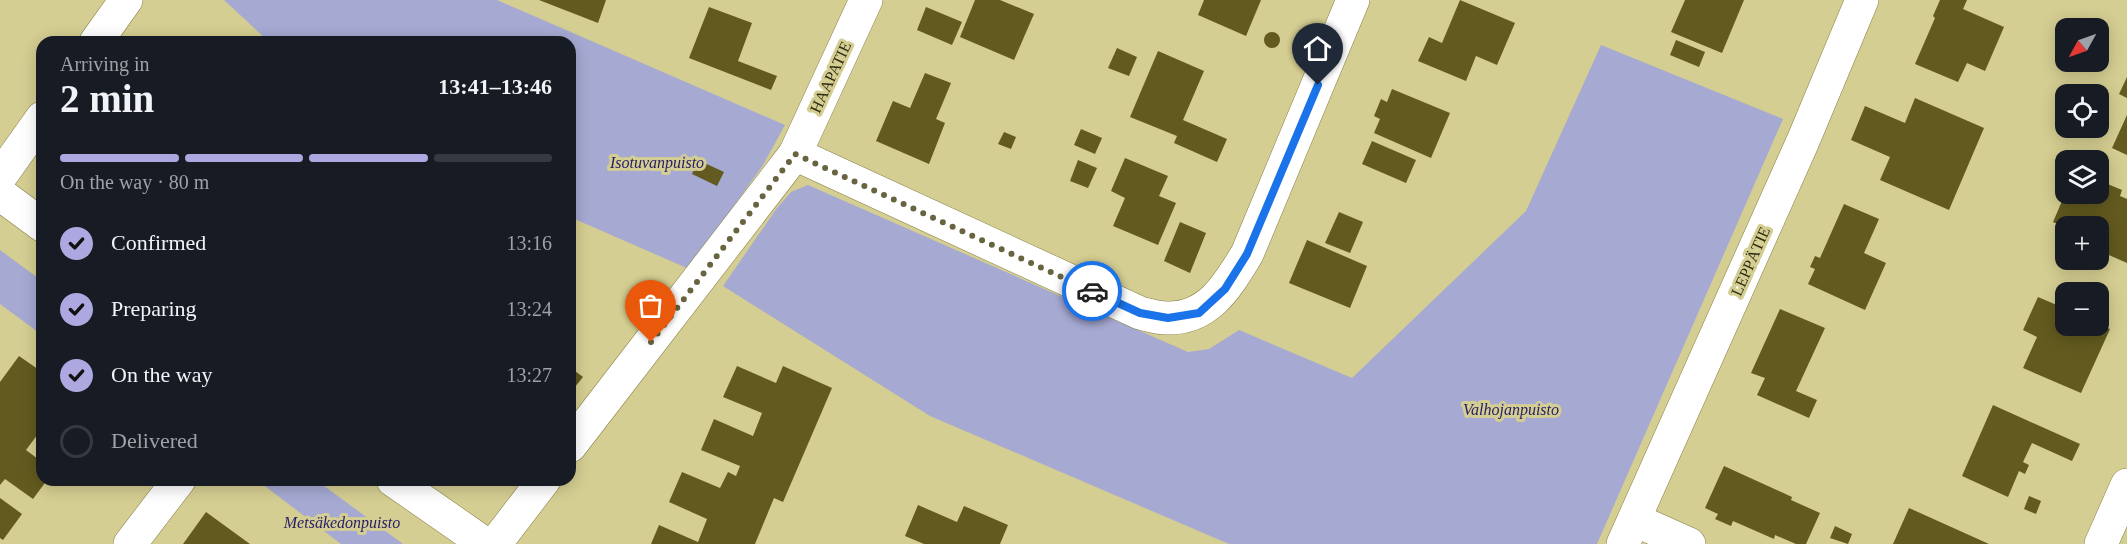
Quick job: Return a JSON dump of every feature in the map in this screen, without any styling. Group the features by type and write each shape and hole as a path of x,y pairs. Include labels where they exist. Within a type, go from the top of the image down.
{"street":[{"path":"100,36 126,0"},
{"name":"HAAPATIE","path":"576,438 795,154 866,0"},
{"path":"795,154 1140,313 1168,318 1199,313 1225,289 1247,254 1353,0"},
{"name":"LEPPÄTIE","path":"1689,544 1629,532 1803,141 1862,0"},
{"path":"0,177 36,126"},
{"path":"0,194 36,221"},
{"path":"2101,544 2127,485"},
{"path":"130,544 174,486"},
{"path":"402,486 485,544"},
{"path":"495,544 539,486"}],"green space":[{"name":"Isotuvanpuisto","path":"224,0 497,0 785,125 763,165 689,269 576,220 576,36 263,36"},
{"name":"Valhojanpuisto","path":"1601,45 1783,119 1597,544 1229,544 930,416 723,286 777,208 791,192 808,185 1188,352 1209,349 1239,330 1352,378 1526,211"},
{"path":"0,250 36,277 36,331 0,304"},
{"name":"Metsäkedonpuisto","path":"265,486 324,486 403,544 341,544"}],"building":[{"path":"539,0 606,0 598,23"},
{"path":"975,0 1000,0 1034,14 1014,60 960,37"},
{"path":"1204,0 1261,0 1246,36 1198,15"},
{"path":"1460,0 1515,23 1497,65 1476,56 1466,81 1418,61 1429,37 1442,43"},
{"path":"1685,0 1744,0 1722,53 1671,32"},
{"path":"1940,0 1967,0 1963,9 2004,27 1985,71 1967,63 1958,82 1915,64 1935,18 1933,16"},
{"path":"709,7 752,23 738,61 777,76 771,90 689,58"},
{"path":"926,7 962,22 952,45 917,30"},
{"path":"1272,32 1278,34 1280,40 1278,46 1272,48 1266,46 1264,40 1266,34"},
{"path":"1676,40 1705,52 1699,67 1670,55"},
{"path":"1117,48 1137,57 1129,76 1108,68"},
{"path":"1158,51 1204,71 1183,120 1227,139 1217,162 1174,143 1177,136 1130,117"},
{"path":"925,73 951,83 936,119 945,123 929,164 876,141 893,101 910,108"},
{"path":"2127,77 2127,98 2119,94"},
{"path":"1392,89 1450,113 1431,158 1374,133 1380,119 1374,116 1381,99 1387,102"},
{"path":"1915,98 1984,128 1949,210 1880,180 1890,157 1851,140 1865,106 1905,123"},
{"path":"2127,115 2127,155 2112,148"},
{"path":"1081,129 1102,138 1095,154 1074,145"},
{"path":"1004,132 1016,137 1011,149 998,144"},
{"path":"1372,141 1416,160 1406,183 1362,164"},
{"path":"1125,158 1168,176 1159,196 1176,203 1158,245 1113,226 1125,198 1111,191"},
{"path":"698,160 724,172 717,186 692,174"},
{"path":"1078,160 1097,168 1088,188 1070,181"},
{"path":"2109,185 2122,190 2120,196 2127,199 2127,263 2109,255 2109,216 2056,216 2061,204 2109,204"},
{"path":"1844,204 1879,219 1864,253 1886,263 1865,310 1808,284 1815,269 1810,267 1815,256 1820,258"},
{"path":"1339,212 1363,222 1350,253 1325,243"},
{"path":"1180,222 1206,233 1190,273 1164,261"},
{"path":"1307,240 1367,266 1350,308 1289,283"},
{"path":"2038,297 2055,304 2055,336 2107,336 2081,393 2023,368 2037,337 2023,330"},
{"path":"1780,309 1825,328 1796,391 1817,400 1809,418 1757,395 1765,378 1751,373"},
{"path":"19,356 36,368 36,437 26,450 36,458 36,486 43,486 33,499 5,479 0,485 0,382"},
{"path":"737,366 776,383 783,366 832,388 783,502 774,498 755,544 651,544 659,525 698,542 707,519 669,502 682,472 720,488 728,472 736,476 740,466 701,450 714,419 753,436 762,413 723,397"},
{"path":"576,372 583,377 576,386"},
{"path":"1993,405 2080,444 2072,461 2032,443 2023,462 2029,465 2025,474 2019,471 2008,497 1962,476"},
{"path":"1724,466 1792,497 1791,500 1820,513 1806,544 1796,544 1775,535 1774,539 1733,521 1731,526 1715,519 1718,514 1705,508"},
{"path":"2029,496 2041,501 2036,514 2024,509"},
{"path":"0,498 22,514 3,540 0,538"},
{"path":"918,505 957,522 964,506 1008,525 1000,544 924,544 905,536"},
{"path":"1909,508 1989,544 1893,544"},
{"path":"206,512 250,544 183,544"},
{"path":"1835,526 1852,534 1848,544 1830,538"}],"way so far":[{"path":"651,342 795,154 1092,291"}],"route":[{"path":"1092,291 1140,313 1168,318 1199,313 1225,289 1247,254 1318,85"}]}
